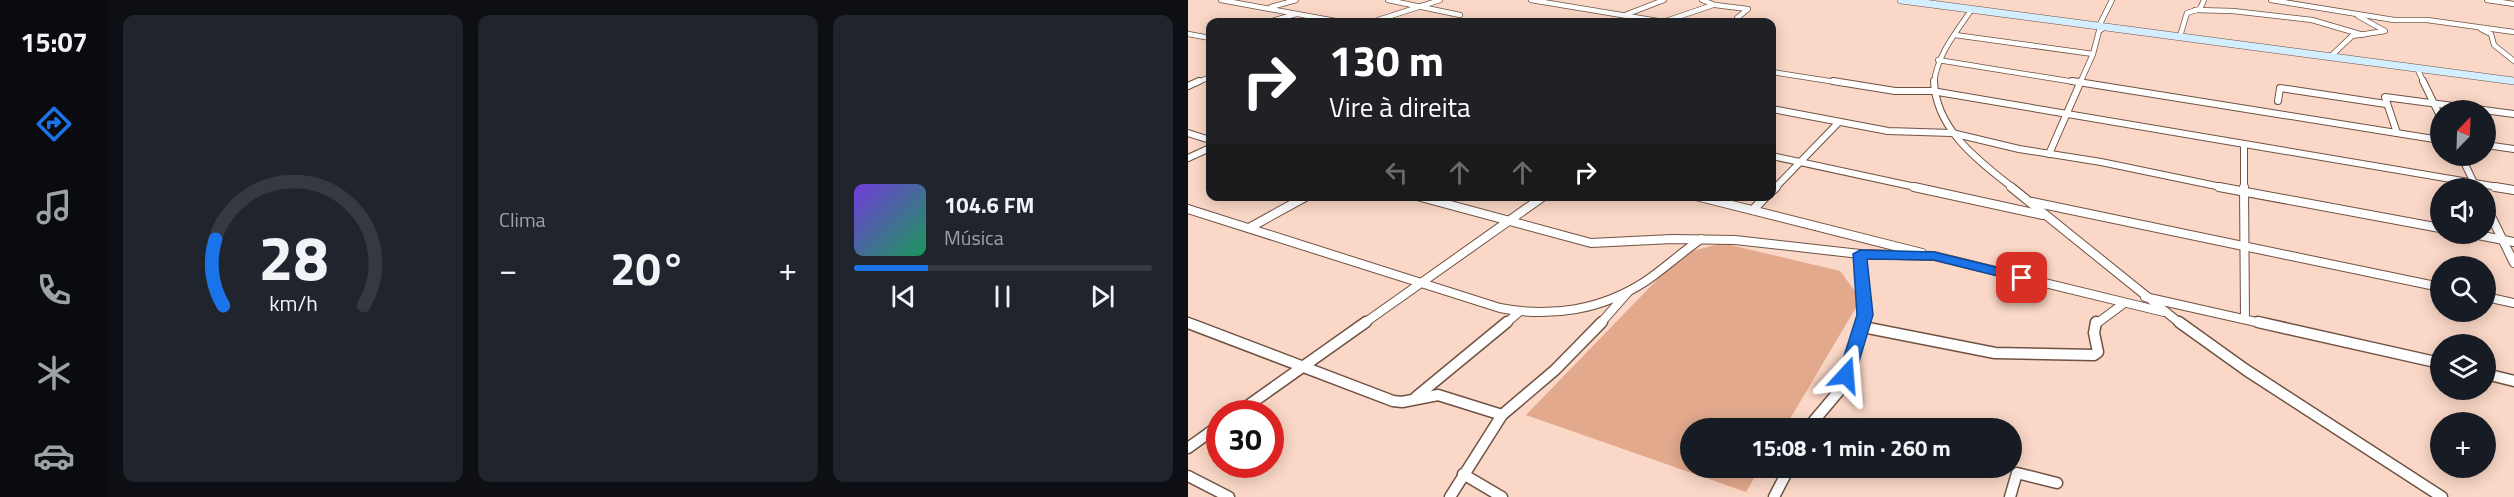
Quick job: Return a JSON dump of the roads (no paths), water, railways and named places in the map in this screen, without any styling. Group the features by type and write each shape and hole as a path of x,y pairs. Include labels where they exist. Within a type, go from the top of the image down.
{"main road":[{"path":"1901,0 2514,81"}],"street":[{"path":"1221,0 1319,18"},
{"path":"1269,8 1296,0"},
{"path":"1388,0 1461,15"},
{"path":"1385,18 1440,0"},
{"path":"1531,0 1641,18"},
{"path":"1624,15 1664,0"},
{"path":"1702,0 1713,5 1748,9 1737,18"},
{"path":"2049,154 2093,54 2112,0"},
{"path":"2180,36 2187,13 2200,9 2204,0"},
{"path":"2271,0 2394,20 2427,20 2514,32"},
{"path":"2487,0 2514,3"},
{"path":"1676,18 1713,5"},
{"path":"1972,9 1938,60 1932,91 1952,133 1970,153 2164,312 2246,370 2442,497"},
{"path":"2195,10 2233,11 2312,20 2363,35"},
{"path":"1283,18 1297,14"},
{"path":"2330,57 2352,36 2385,31 2357,15"},
{"path":"2474,26 2491,34 2494,45 2514,61"},
{"path":"2492,28 2514,27"},
{"path":"1188,34 1206,37"},
{"path":"1955,34 2093,54"},
{"path":"1938,60 2430,138"},
{"path":"2417,68 2433,100"},
{"path":"1776,73 1895,91 1932,91 2431,178"},
{"path":"1188,78 1206,82"},
{"path":"1188,86 1206,79"},
{"path":"2278,101 2280,88 2386,104"},
{"path":"2397,133 2385,98 2430,102"},
{"path":"1776,110 1888,131 1952,133 2049,154 2101,162 2244,192 2430,226"},
{"path":"2496,112 2514,114"},
{"path":"1776,187 1839,122"},
{"path":"1188,133 1206,139"},
{"path":"2244,145 2245,318"},
{"path":"2496,146 2514,149"},
{"path":"1188,158 1206,150"},
{"path":"1776,157 2047,216"},
{"path":"2496,188 2514,190"},
{"path":"1249,228 1298,201"},
{"path":"1436,201 1591,243 1735,240 1860,254 1934,256"},
{"path":"1256,400 1537,201"},
{"path":"1716,201 2123,304 2164,312"},
{"path":"1753,210 1761,201"},
{"path":"2028,201 2430,285"},
{"path":"1188,208 1518,313 1559,314 1581,310 1629,291 1660,271 1701,239"},
{"path":"2496,227 2514,263"},
{"path":"2496,238 2514,242"},
{"path":"1816,418 1839,391 1863,327 1865,304 1860,254"},
{"path":"1450,497 1502,415 1555,370 1614,310 1629,291"},
{"path":"2144,297 2430,361"},
{"path":"2496,299 2514,303"},
{"path":"1863,327 1995,353 2094,355 2098,352 2094,333 2096,322 2123,304"},
{"path":"1412,400 1518,313"},
{"path":"1188,323 1301,368 1393,401 1438,395 1502,415"},
{"path":"2496,376 2514,381"},
{"path":"1188,448 1206,435"},
{"path":"2010,497 2017,473 2057,483"},
{"path":"1463,474 1502,497"},
{"path":"1188,476 1229,497"},
{"path":"1774,497 1784,478"}]}
